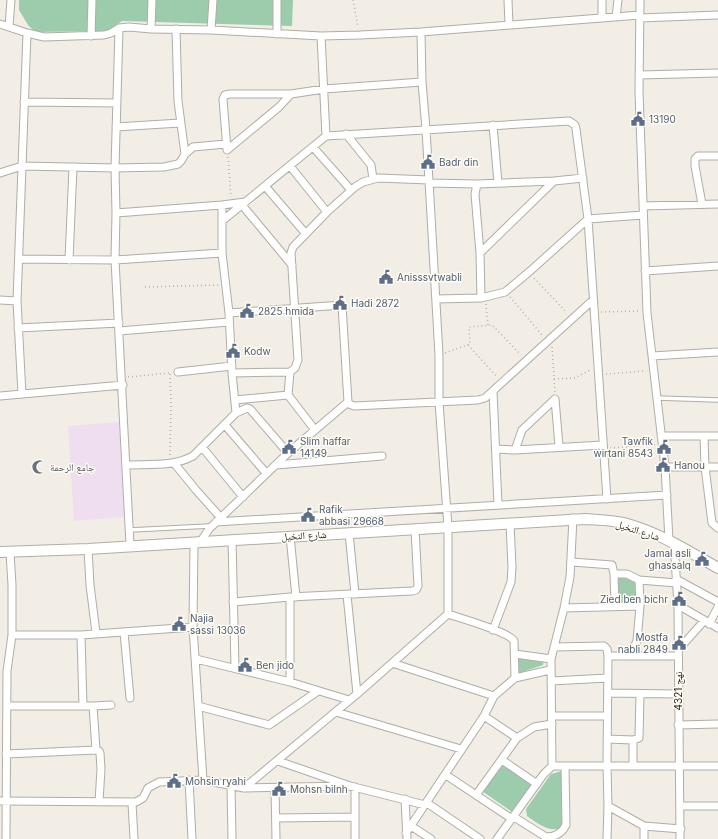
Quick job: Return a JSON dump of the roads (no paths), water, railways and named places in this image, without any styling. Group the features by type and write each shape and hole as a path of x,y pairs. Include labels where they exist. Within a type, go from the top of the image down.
{"main road":[{"name":"شارع النخيل","path":"5,552 88,549 130,545 448,527 573,518 606,520 623,523 672,542 718,568"}],"street":[{"path":"9,26 11,0"},
{"path":"91,36 92,0"},
{"path":"151,29 152,0"},
{"path":"211,30 213,0"},
{"path":"277,0 277,34"},
{"path":"508,0 509,25"},
{"path":"602,0 602,18"},
{"path":"616,17 618,0"},
{"name":"نهج 4321","path":"640,0 643,215 647,310 665,467 666,495 677,581 680,839"},
{"path":"0,24 44,37 91,36 108,34 119,28 129,27 321,36 421,32 616,17 718,15"},
{"path":"119,28 115,168 115,260 130,545"},
{"path":"176,29 178,101 185,154"},
{"path":"244,788 336,712 448,614 448,527 439,402 439,355 422,82 421,32"},
{"path":"22,394 17,301 27,33"},
{"path":"321,36 326,136"},
{"path":"640,75 718,73"},
{"path":"227,147 223,99 225,95 291,94 324,89 422,82"},
{"path":"0,172 22,166 115,168 164,167 178,164 185,154 196,146 227,147 279,107 291,94"},
{"path":"24,102 117,103"},
{"path":"222,221 326,136 570,121 576,129 588,219 607,499"},
{"path":"116,127 180,123"},
{"path":"492,125 498,183"},
{"path":"346,134 371,165 373,179"},
{"path":"313,146 351,190"},
{"path":"702,204 695,159 698,156 718,156"},
{"path":"290,166 327,212"},
{"path":"69,260 73,167"},
{"path":"178,372 232,370 290,372 295,368 298,360 292,250 327,212 351,190 363,182 373,179 389,178 429,182 477,184 554,181 583,178"},
{"path":"480,253 554,181"},
{"path":"477,184 475,194 483,297"},
{"path":"265,186 306,234"},
{"path":"116,213 232,203 244,204 292,264"},
{"path":"643,206 718,204"},
{"path":"222,205 222,253 229,313 236,413"},
{"path":"436,299 483,297 505,292 530,272 588,219 643,215"},
{"path":"19,259 115,260 222,253"},
{"path":"645,271 718,266"},
{"path":"0,300 17,301"},
{"path":"229,313 340,304 343,306 348,402 354,406 482,400 593,300"},
{"path":"18,328 119,327 229,322"},
{"path":"652,356 718,352"},
{"path":"290,372 288,395 315,430"},
{"path":"0,396 122,382"},
{"path":"493,391 498,505"},
{"path":"235,400 288,395"},
{"path":"515,450 522,430 555,399 559,446"},
{"path":"203,780 193,627 197,541 288,453 348,402"},
{"path":"126,465 172,463 186,460 193,456 236,413 247,408 250,409 288,453"},
{"path":"225,425 266,474"},
{"path":"661,436 718,436"},
{"path":"704,436 705,467 712,523 718,528"},
{"path":"496,449 515,450 559,446 603,447"},
{"path":"202,447 243,497"},
{"path":"276,465 382,456"},
{"path":"172,463 196,490 217,522"},
{"path":"665,467 718,467"},
{"path":"217,522 666,495"},
{"path":"497,839 552,766 550,670 551,660 564,608 572,562 573,518"},
{"path":"493,630 510,582 512,567 510,523"},
{"path":"233,602 293,597 412,592 418,588 419,582 415,529"},
{"path":"349,533 355,594"},
{"path":"290,536 293,597 290,682"},
{"path":"232,539 235,668"},
{"path":"88,549 90,585 96,634"},
{"path":"5,552 12,585 12,635 3,671 7,706 3,738 7,772 3,801 6,839"},
{"path":"572,562 611,564 613,566 615,606"},
{"path":"614,574 627,574 639,580 677,581 718,602"},
{"path":"623,656 635,645 637,641 640,606 639,580"},
{"path":"347,594 357,694"},
{"path":"678,605 718,628"},
{"path":"564,608 640,606"},
{"path":"608,656 678,653 707,622 718,607"},
{"path":"448,614 512,638 514,641 515,654 515,678"},
{"path":"12,635 81,635 193,627"},
{"path":"124,632 130,698"},
{"path":"81,635 83,706"},
{"path":"555,647 604,646 607,649 607,839"},
{"path":"515,654 551,660"},
{"path":"196,659 290,682 349,700"},
{"path":"392,663 494,696"},
{"path":"406,836 411,826 484,716 494,696 515,678 550,670"},
{"path":"551,681 608,678"},
{"path":"198,706 269,725 318,691"},
{"path":"608,693 678,694"},
{"path":"607,739 633,740 640,736 640,694"},
{"path":"7,706 111,705"},
{"path":"93,706 96,750"},
{"path":"336,712 461,750"},
{"path":"484,716 517,738"},
{"path":"552,716 607,716"},
{"path":"476,795 517,738 532,728 552,724"},
{"path":"678,725 718,724"},
{"path":"633,740 633,766"},
{"path":"6,754 99,751 101,769 99,802"},
{"path":"502,760 537,784"},
{"path":"278,761 352,786 426,804 480,839"},
{"path":"552,766 718,766"},
{"path":"446,775 513,818 546,837 558,835 566,825 565,766"},
{"path":"189,780 192,839"},
{"path":"3,801 132,803 140,801 148,788 154,783 189,780 203,780 244,788 352,786"},
{"path":"231,786 232,839"},
{"path":"352,786 356,817 355,839"},
{"path":"275,788 276,839"},
{"path":"405,799 406,836"},
{"path":"132,803 134,839"},
{"path":"608,806 644,826 681,828"},
{"path":"680,806 718,806"},
{"path":"276,818 356,817"},
{"path":"411,826 431,839"},
{"path":"644,826 644,839"}],"lane":[{"path":"657,398 718,400"},
{"path":"130,530 217,522"}],"place":[{"name":"13190","path":"638,119"},
{"name":"Badr din","path":"428,162"},
{"name":"Anisssvtwabli","path":"386,277"},
{"name":"Hadi 2872","path":"340,303"},
{"name":"2825 hmida","path":"247,311"},
{"name":"Kodw","path":"233,351"},
{"name":"Slim haffar 14149","path":"289,447"},
{"name":"Tawfik wirtani 8543","path":"664,447"},
{"name":"Hanou","path":"663,465"},
{"name":"جامع الرحمة","path":"39,467"},
{"name":"Rafik abbasi 29668","path":"308,515"},
{"name":"Jamal asli ghassalq","path":"702,559"},
{"name":"Zied ben bichr","path":"679,599"},
{"name":"Najia sassi 13036","path":"179,624"},
{"name":"Mostfa nabli 2849","path":"679,643"},
{"name":"Ben jido","path":"245,665"},
{"name":"Mohsin ryahi","path":"174,781"},
{"name":"Mohsn bilnh","path":"279,789"}]}
